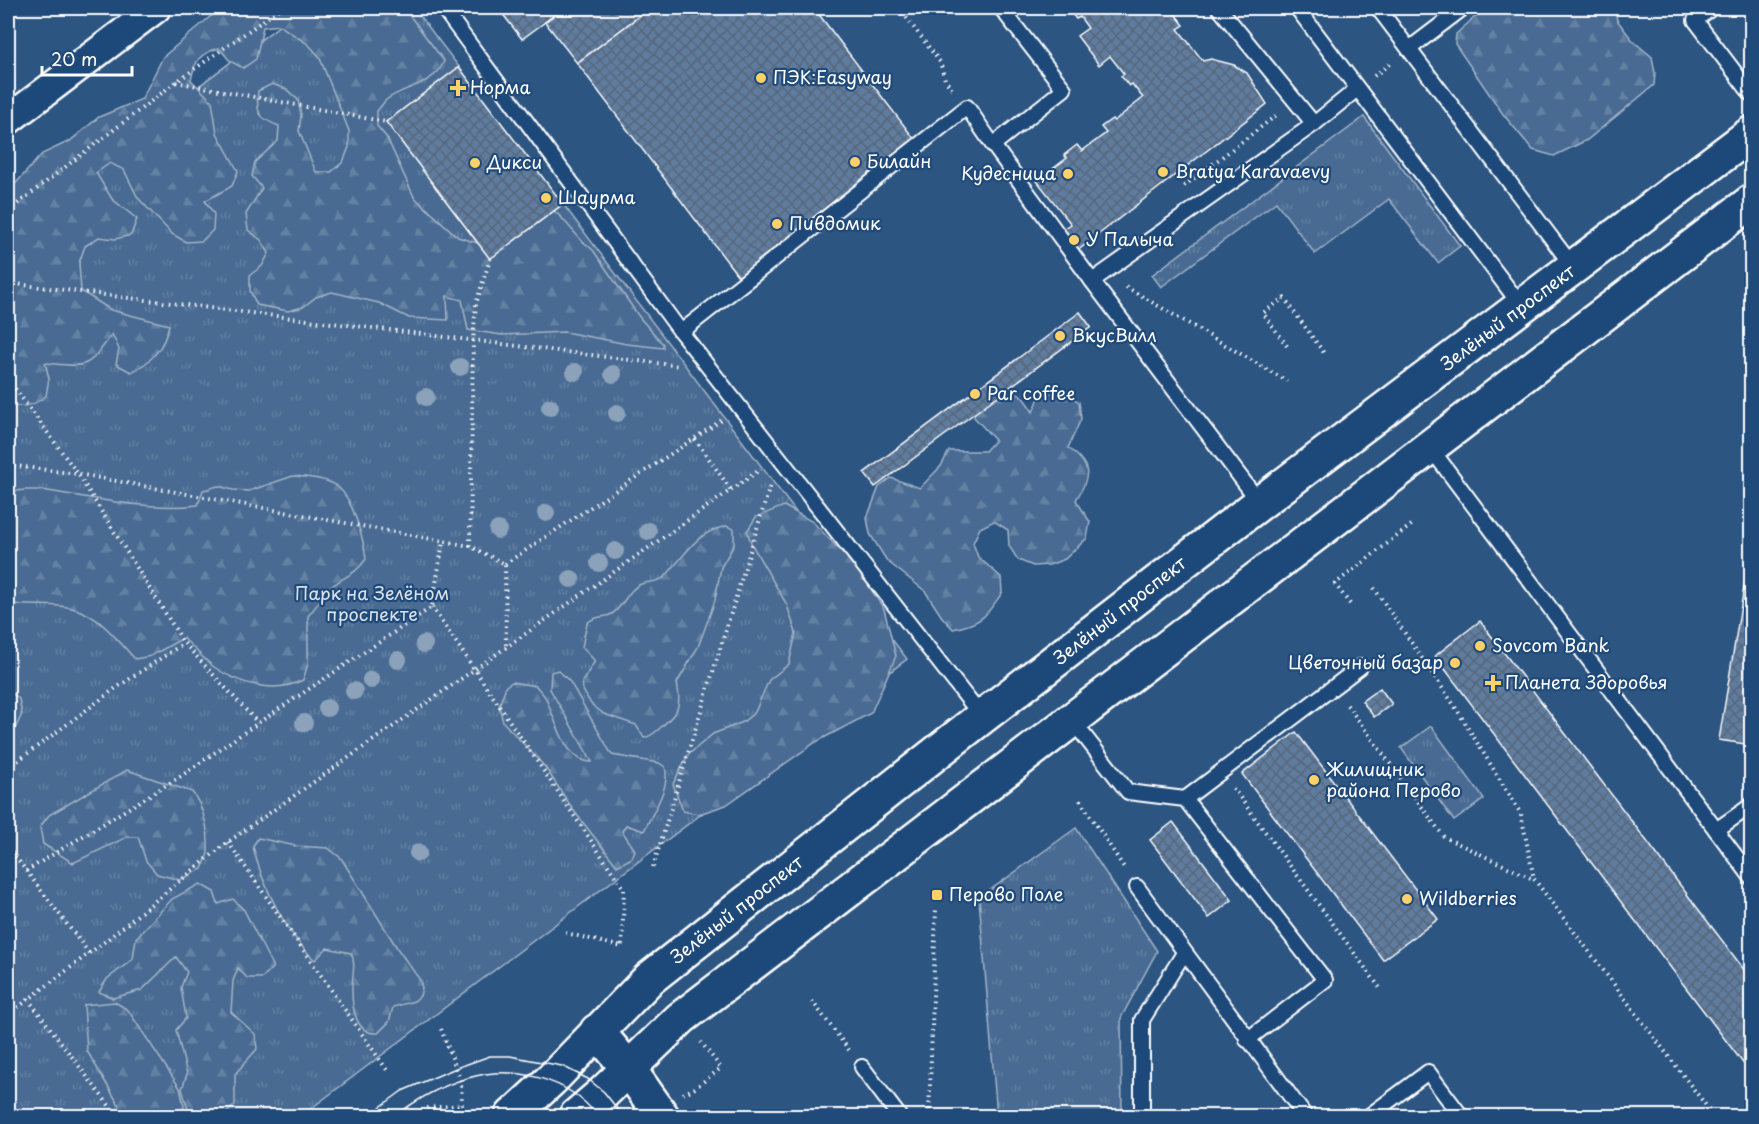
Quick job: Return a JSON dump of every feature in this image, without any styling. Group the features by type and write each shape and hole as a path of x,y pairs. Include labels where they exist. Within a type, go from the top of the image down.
{"main road":[{"name":"Зелёный проспект","path":"522,1114 597,1031 649,979 982,717 1260,503 1752,133"},
{"path":"576,1116 681,1018 1752,201"},
{"path":"597,1031 628,1068 672,1105"}],"street":[{"path":"8,120 156,8"}],"lane":[{"path":"443,8 681,332 982,717"},
{"path":"993,145 1064,89 1001,8"},
{"path":"1219,8 1314,124"},
{"path":"1297,8 1522,307"},
{"path":"1378,8 1574,268"},
{"path":"1409,49 1463,8"},
{"path":"1712,8 1695,20 1752,95"},
{"path":"1092,281 1314,124 1357,89"},
{"path":"681,332 967,107 1092,281 1260,503"},
{"path":"1429,446 1752,878"},
{"path":"1072,719 1128,792 1185,799 1360,667"},
{"path":"1185,799 1324,980 1247,1040"},
{"path":"1716,830 1752,806"},
{"path":"1137,887 1247,1040 1305,1116"},
{"path":"1142,1116 1142,1020 1184,953"},
{"path":"862,1067 899,1116"},
{"path":"1369,1116 1428,1072 1461,1116"}],"path":[{"path":"8,212 176,82 281,8"},
{"path":"899,8 940,62 945,80 967,107"},
{"path":"1357,89 1409,49"},
{"path":"176,82 386,122"},
{"path":"1177,191 1295,101"},
{"path":"470,546 473,341 476,304 490,259"},
{"path":"8,283 711,370"},
{"path":"1118,283 1287,381"},
{"path":"1287,346 1263,313 1284,298 1324,352"},
{"path":"8,379 78,474 184,643 258,723"},
{"path":"505,564 741,408"},
{"path":"694,439 731,490"},
{"path":"8,1015 228,842 779,457"},
{"path":"653,867 779,457"},
{"path":"8,465 78,474 470,546 505,564"},
{"path":"1350,604 1335,584 1414,524"},
{"path":"443,542 432,607 624,889 622,947 566,933"},
{"path":"505,564 506,646"},
{"path":"1374,588 1454,705 1521,814 1534,879 1714,1116"},
{"path":"26,871 181,776 432,607"},
{"path":"8,768 116,688 184,643"},
{"path":"1334,687 1444,837 1534,879"},
{"path":"1221,772 1380,988"},
{"path":"1080,800 1137,887"},
{"path":"228,842 387,1070"},
{"path":"8,847 89,953"},
{"path":"929,1116 936,909"},
{"path":"28,999 117,1116"},
{"path":"812,1001 862,1067"},
{"path":"441,1029 461,1081 462,1104"},
{"path":"672,1105 721,1068 698,1039"},
{"path":"427,1108 462,1104"},
{"path":"446,1116 462,1104"}],"green space":[{"path":"226,8 404,8 444,61 434,75 393,95 377,111 377,126 387,138 414,197 458,237 487,246 548,206 593,250 640,318 663,344 663,348 627,344 565,332 502,335 468,330 462,300 447,296 448,320 409,318 379,303 332,292 316,297 303,307 288,311 257,305 250,291 250,275 262,266 269,253 261,240 248,230 246,214 262,188 252,176 255,162 278,141 279,126 260,114 257,105 258,91 272,84 286,89 298,100 301,115 299,131 316,172 331,172 343,162 349,147 349,131 319,56 308,44 279,25 263,27 256,59 243,68 230,61 219,48 202,55 194,67 191,80 212,101 217,133 238,171 232,186 205,201 214,214 213,230 202,241 186,242 172,234 138,198 124,170 110,163 96,173 112,199 137,219 131,235 115,239 99,237 85,246 79,263 81,291 111,310 169,325 164,341 156,353 145,364 131,372 116,364 119,349 112,334 97,354 85,364 45,363 49,378 46,396 28,405 8,405 8,192 42,154 70,141 99,117 142,99 163,57 211,16"},
{"name":"Парк на Зелёном проспекте","path":"303,8 414,8 459,67 386,122 490,259 563,204 907,659 301,1116 8,1116 8,229"},
{"path":"1485,8 1614,8 1617,20 1633,41 1652,57 1655,73 1654,85 1587,140 1554,156 1533,150 1503,114 1455,44 1456,34"},
{"path":"1364,117 1460,246 1438,263 1389,199 1315,254 1276,202 1161,287 1152,275"},
{"path":"1000,387 1020,395 1033,412 1039,398 1055,392 1069,395 1079,402 1081,419 1068,448 1081,460 1087,471 1084,484 1076,500 1090,522 1087,538 1065,559 1049,565 1033,566 1018,560 1009,546 1008,530 994,521 980,528 973,543 978,557 1001,577 1002,593 982,618 953,629 925,591 887,561 870,534 867,518 879,487 891,478 920,488 941,466 949,451 985,451 995,440 974,417 976,402"},
{"path":"293,476 330,482 339,488 349,502 357,521 366,559 353,572 330,588 308,616 308,664 303,680 269,687 246,683 214,667 183,638 151,656 135,659 102,624 83,612 60,606 8,603 8,492 42,490 140,505 198,505 203,490 218,486 249,491"},
{"path":"784,506 813,522 857,568 884,609 896,656 871,713 816,742 726,805 699,814 683,811 673,784 688,755 713,734 743,722 755,712 769,680 789,664 796,633 787,605 752,545 747,531 756,517"},
{"path":"726,526 734,529 734,545 721,567 715,600 698,647 677,683 679,704 671,718 644,738 636,725 604,714 591,704 583,690 582,682 595,661 582,647 587,623 594,618 612,614 636,586 663,578 697,540 709,532"},
{"path":"558,670 570,682 612,755 659,763 665,767 663,791 644,831 626,825 622,831 635,850 632,858 617,866 574,811 545,767 503,722 499,706 506,686 512,682 536,686 544,695 568,748 583,760 592,762 550,689 551,672"},
{"path":"8,690 19,699 22,714 8,744"},
{"path":"1431,726 1484,799 1454,821 1401,748"},
{"path":"127,770 192,792 203,812 208,836 208,853 202,869 180,880 157,874 146,861 138,837 127,837 73,863 43,844 40,827 49,815"},
{"path":"1076,828 1157,951 1121,1018 1122,1116 997,1116 979,898"},
{"path":"258,838 296,846 328,848 341,858 399,951 420,980 422,988 420,996 414,1001 393,1007 389,1022 378,1033 365,1030 354,1012 352,991 354,962 351,953 327,948 315,960 304,949 285,922 262,876 253,846"},
{"path":"200,884 214,892 218,904 233,899 244,910 273,967 262,978 247,978 238,968 233,981 231,1012 255,1034 257,1049 235,1074 235,1105 223,1116 190,1116 182,1089 187,1074 176,1030 186,1018 181,987 187,972 176,957 142,990 113,998 99,992 107,979 133,959 136,938 172,899"},
{"path":"115,1002 128,1010 180,1088 184,1106 180,1116 132,1116 120,1107 87,1051 84,1005"}],"building":[{"path":"498,8 564,8 522,39"},
{"path":"564,8 650,8 577,63 545,22"},
{"path":"650,8 814,8 919,145 741,280 577,63"},
{"path":"1073,8 1161,8 1166,13 1171,9 1184,25 1178,29 1203,61 1211,59 1234,65 1247,73 1267,104 1077,251 1061,231 1071,224 1037,181 1067,158 1064,155 1077,145 1082,151 1106,133 1101,127 1112,119 1114,121 1143,98 1132,84 1129,86 1121,76 1124,74 1110,56 1099,65 1077,36 1088,28 1080,17 1076,19 1069,10"},
{"name":"Дикси","path":"459,67 563,204 490,259 386,122"},
{"path":"1080,312 1091,327 875,487 864,473"},
{"path":"1752,538 1752,745 1719,740"},
{"path":"1480,621 1752,980 1752,1075 1435,656"},
{"path":"1380,688 1392,704 1374,717 1362,701"},
{"path":"1296,732 1438,919 1383,960 1242,774"},
{"path":"1173,822 1232,900 1209,918 1150,840"}],"tram line":[{"path":"368,1116 402,1091 490,1056 510,1056 562,1066 588,1079 604,1092 623,1116"},
{"path":"395,1116 449,1085 485,1074 503,1073 521,1074 556,1084 572,1092 597,1116"}],"place":[{"name":"ПЭК:Easyway","path":"761,78"},
{"name":"Норма","path":"458,88"},
{"name":"Билайн","path":"855,162"},
{"name":"Дикси","path":"475,163"},
{"name":"Bratya Karavaevy","path":"1163,172"},
{"name":"Кудесница","path":"1068,174"},
{"name":"Шаурма","path":"546,198"},
{"name":"Пивдомик","path":"777,224"},
{"name":"У Палыча","path":"1074,240"},
{"name":"ВкусВилл","path":"1060,336"},
{"name":"Par coffee","path":"975,394"},
{"name":"Sovcom Bank","path":"1480,646"},
{"name":"Цветочный базар","path":"1455,663"},
{"name":"Планета Здоровья","path":"1493,683"},
{"name":"Жилищник района Перово","path":"1314,780"},
{"name":"Перово Поле","path":"937,895"},
{"name":"Wildberries","path":"1407,899"}]}
